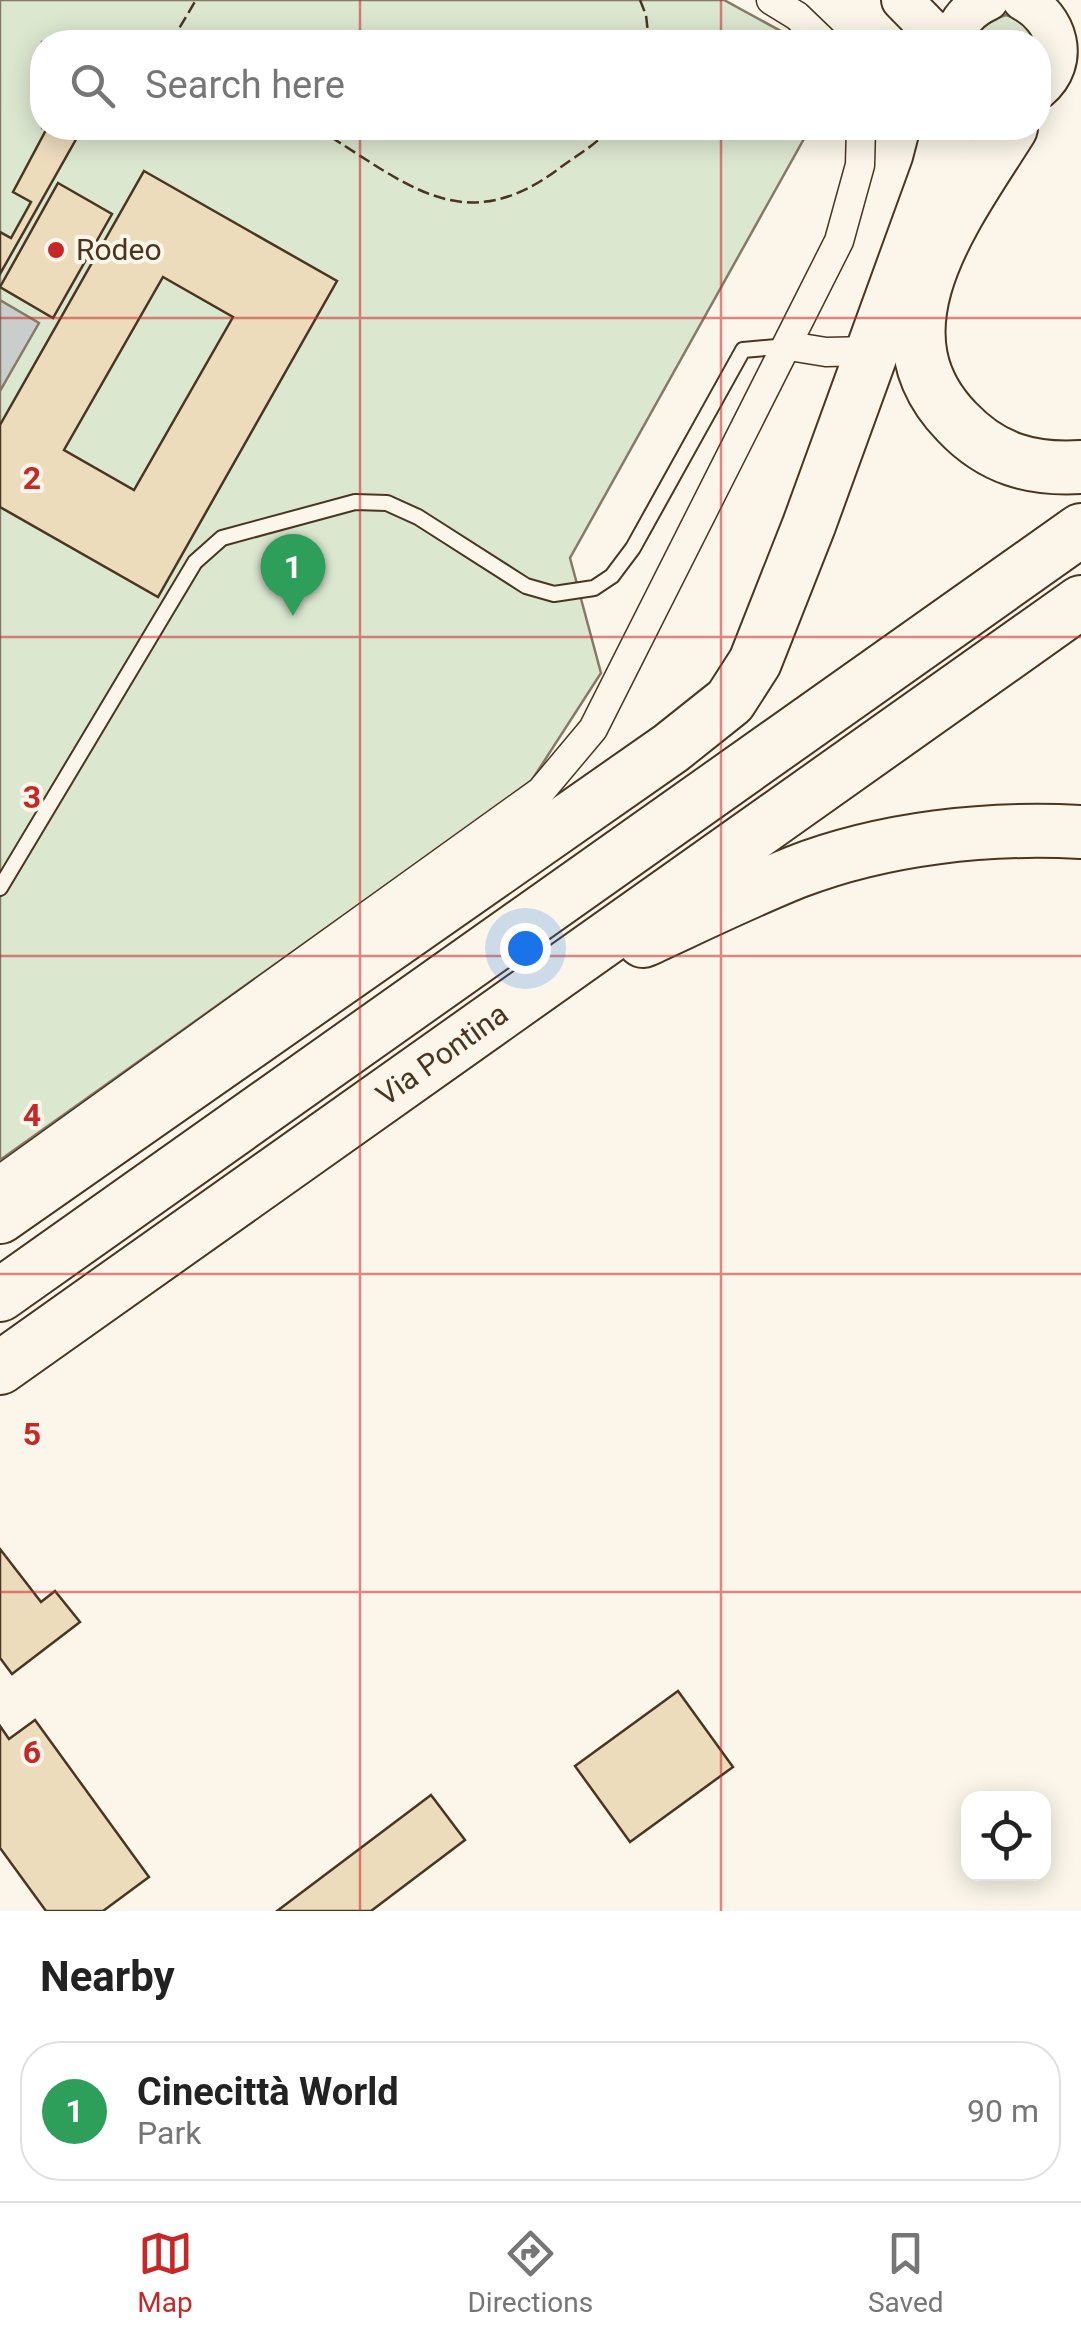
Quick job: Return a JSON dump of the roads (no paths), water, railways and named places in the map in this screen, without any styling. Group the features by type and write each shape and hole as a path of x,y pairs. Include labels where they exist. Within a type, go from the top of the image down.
{"highway":[{"path":"0,1218 671,748 730,700 755,662 872,351 946,140"},
{"path":"1004,140 945,237 926,279 919,324 924,370 934,394 953,418 994,452 1028,465 1081,467"},
{"name":"Via Pontina","path":"0,1294 1081,530"},
{"name":"Via Pontina","path":"0,1368 1081,602"},
{"path":"536,988 798,871 896,844 998,832 1081,832"}],"street":[{"path":"902,0 931,30"},
{"path":"958,30 962,19 988,0"},
{"path":"1026,0 1039,9 1056,37 1051,73"},
{"path":"776,1 813,30"},
{"path":"1051,80 1081,62"},
{"path":"0,1180 541,792 593,729 788,346 849,214 860,165 861,140"},
{"path":"788,346 826,352 872,351"}],"lane":[{"path":"0,888 195,562 222,538 355,502 387,503 418,517 526,586 554,594 594,588 612,576 633,548 742,350 788,346"}],"place":[{"name":"Rodeo","path":"56,250"},
{"name":"Cinecittà World","path":"293,616"}]}
